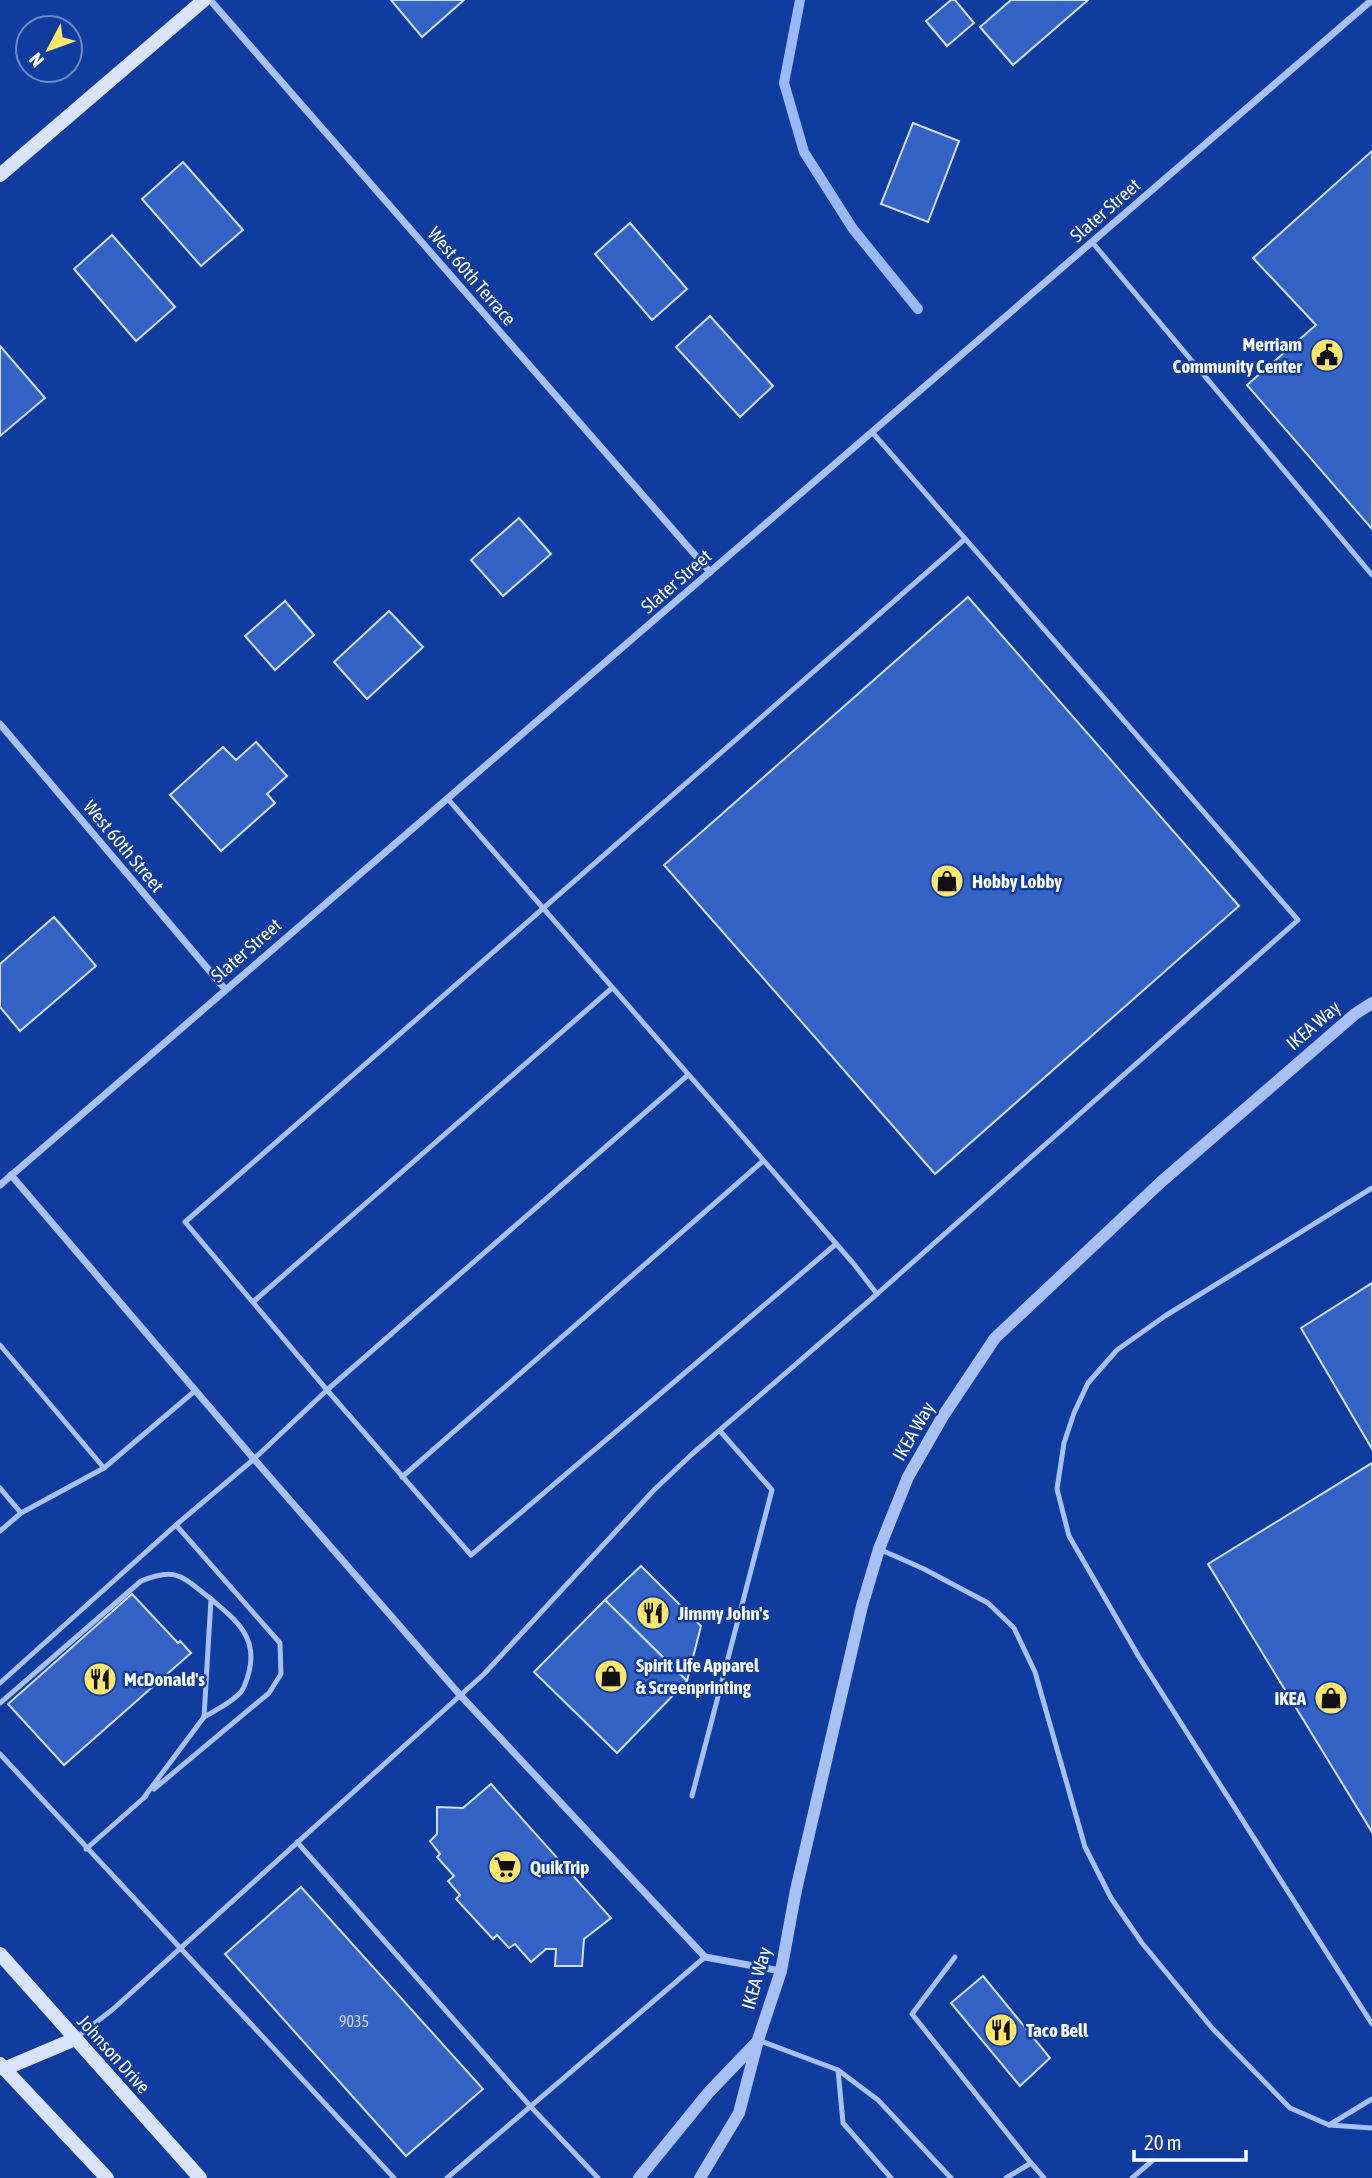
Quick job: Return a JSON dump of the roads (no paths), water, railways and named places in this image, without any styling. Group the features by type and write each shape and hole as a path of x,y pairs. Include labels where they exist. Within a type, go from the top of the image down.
{"main road":[{"path":"0,175 204,0"},
{"name":"Johnson Drive","path":"0,1954 200,2178"},
{"path":"75,2039 2,2066 107,2178"}],"street":[{"name":"West 60th Terrace","path":"210,0 710,572"},
{"name":"Slater Street","path":"0,1185 1372,0"},
{"name":"West 60th Street","path":"0,724 225,989"},
{"name":"IKEA Way","path":"700,2178 739,2113 758,2040 781,1971 796,1890 862,1606 878,1549 908,1477 943,1416 995,1338 1161,1182 1355,1014 1372,1003"},
{"path":"11,1175 460,1695 705,1957 781,1971"},
{"name":"IKEA Way","path":"639,2178 709,2092 758,2040"}],"lane":[{"path":"1091,242 1372,575"},
{"path":"75,2039 101,2020 484,1674 654,1490 1298,920 872,432"},
{"path":"836,1244 471,1555 327,1391 185,1222 965,539"},
{"path":"447,798 877,1294"},
{"path":"253,1302 612,988"},
{"path":"0,1683 688,1074"},
{"path":"402,1477 763,1161"},
{"path":"1372,1188 1165,1316 1117,1350 1088,1383 1074,1413 1065,1443 1057,1489 1069,1536 1139,1657 1372,2024"},
{"path":"0,1345 104,1468"},
{"path":"0,1531 21,1513 104,1468 196,1390"},
{"path":"692,1796 772,1490 720,1431"},
{"path":"0,1488 21,1513"},
{"path":"86,1849 269,1693 281,1674 280,1643 176,1525"},
{"path":"878,1549 988,1603 1014,1628 1034,1672 1085,1847 1111,1898 1142,1943 1212,2028 1290,2108 1329,2125 1372,2128"},
{"path":"0,1703 141,1581 161,1573 174,1574 233,1617 248,1639 253,1657 243,1691 204,1717 145,1796"},
{"path":"204,1717 211,1599"},
{"path":"0,1754 394,2178"},
{"path":"297,1842 531,2107 598,2178"},
{"path":"447,2178 705,1957"},
{"path":"955,1957 912,2014 1044,2178"},
{"path":"758,2040 838,2070 878,2100 951,2178"},
{"path":"838,2070 844,2123 891,2178"},
{"path":"1329,2125 1372,2099"},
{"path":"1132,2178 1152,2161"},
{"path":"1006,2178 1031,2163"}],"waterway":[{"path":"800,0 784,83 804,152 853,229 918,309"}],"place":[{"name":"Merriam Community Center","path":"1327,355"},
{"name":"Hobby Lobby","path":"947,881"},
{"name":"Jimmy John's","path":"653,1613"},
{"name":"Spirit Life Apparel & Screenprinting","path":"611,1676"},
{"name":"McDonald's","path":"100,1679"},
{"name":"IKEA","path":"1331,1698"},
{"name":"QuikTrip","path":"505,1867"},
{"name":"Taco Bell","path":"1001,2030"}]}
